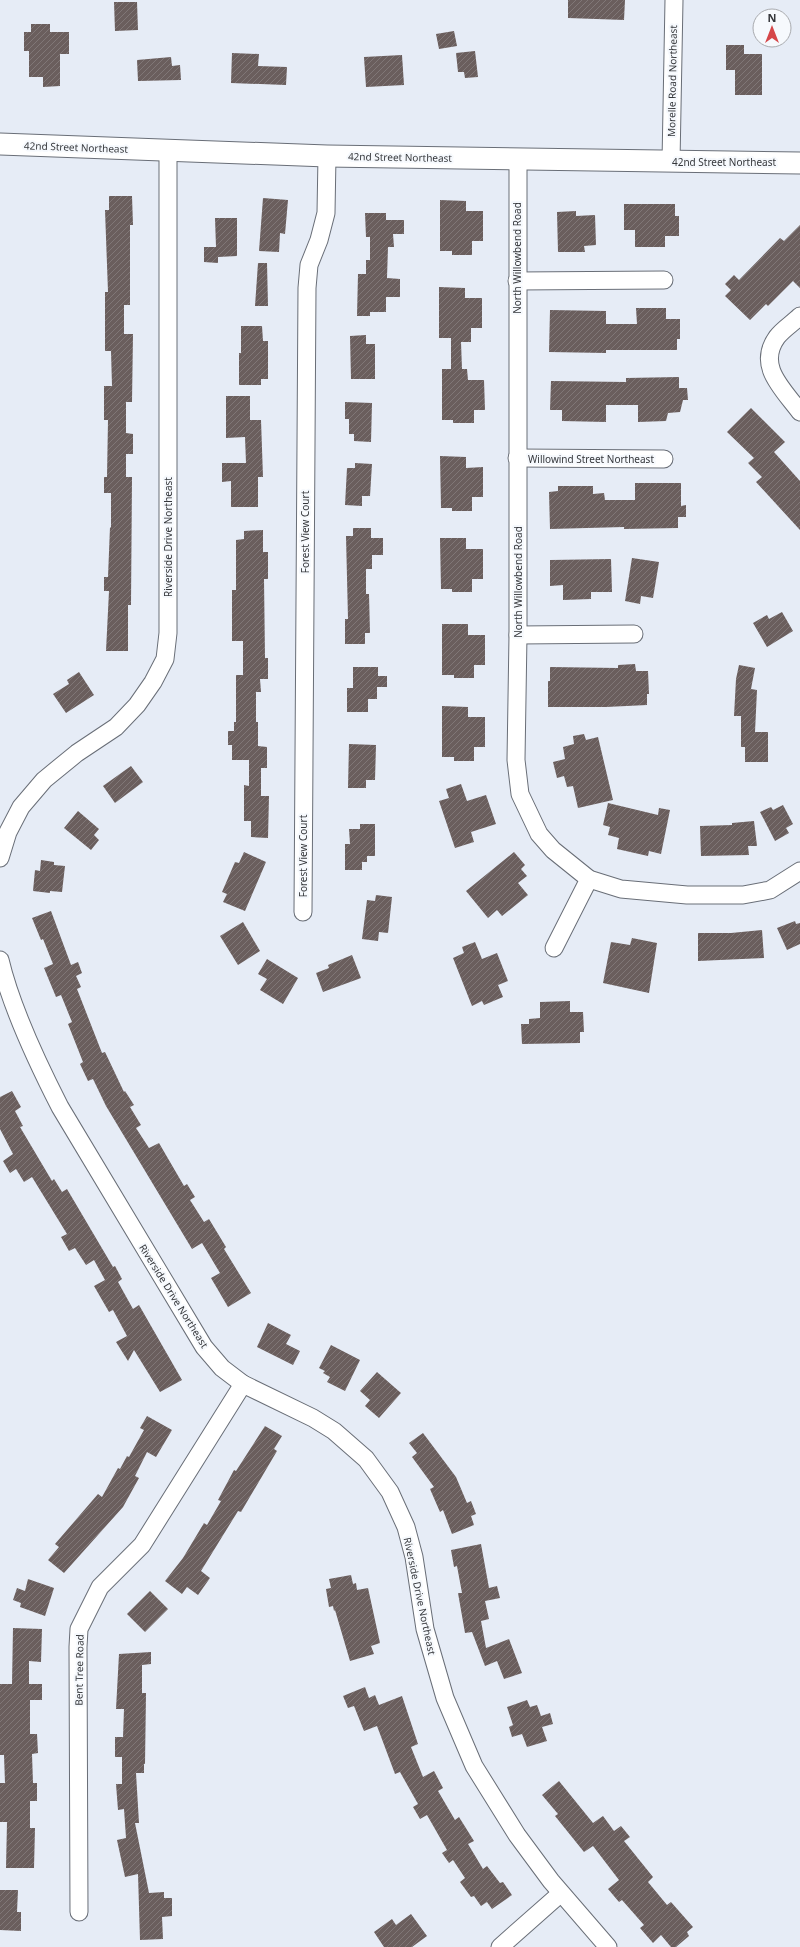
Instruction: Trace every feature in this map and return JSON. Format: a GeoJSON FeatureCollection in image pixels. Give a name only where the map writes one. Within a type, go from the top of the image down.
{"type":"FeatureCollection","features":[{"type":"Feature","properties":{"kind":"street","name":"Morelle Road Northeast"},"geometry":{"type":"LineString","coordinates":[[670,162],[674,0]]}},
{"type":"Feature","properties":{"kind":"street","name":"42nd Street Northeast"},"geometry":{"type":"LineString","coordinates":[[0,144],[327,156],[800,163]]}},
{"type":"Feature","properties":{"kind":"street","name":"Riverside Drive Northeast"},"geometry":{"type":"LineString","coordinates":[[0,858],[8,832],[21,807],[44,780],[77,753],[116,727],[137,705],[153,682],[165,659],[168,633],[168,150]]}},
{"type":"Feature","properties":{"kind":"street","name":"Forest View Court"},"geometry":{"type":"LineString","coordinates":[[303,912],[307,288],[309,265],[319,240],[326,213],[327,156]]}},
{"type":"Feature","properties":{"kind":"street","name":"North Willowbend Road"},"geometry":{"type":"LineString","coordinates":[[518,159],[518,635],[516,760],[520,794],[539,834],[553,850],[589,879],[621,889],[687,895],[743,895],[770,890],[800,871]]}},
{"type":"Feature","properties":{"kind":"street"},"geometry":{"type":"LineString","coordinates":[[517,281],[664,280]]}},
{"type":"Feature","properties":{"kind":"street"},"geometry":{"type":"LineString","coordinates":[[800,316],[778,336],[771,347],[768,363],[774,378],[800,412]]}},
{"type":"Feature","properties":{"kind":"street","name":"Willowind Street Northeast"},"geometry":{"type":"LineString","coordinates":[[517,458],[664,459]]}},
{"type":"Feature","properties":{"kind":"street"},"geometry":{"type":"LineString","coordinates":[[518,635],[634,634]]}},
{"type":"Feature","properties":{"kind":"street"},"geometry":{"type":"LineString","coordinates":[[554,948],[589,879]]}},
{"type":"Feature","properties":{"kind":"street","name":"Riverside Drive Northeast"},"geometry":{"type":"LineString","coordinates":[[0,960],[19,1015],[41,1071],[60,1107],[204,1347],[222,1368],[243,1384],[313,1418],[334,1431],[366,1459],[390,1492],[406,1527],[414,1557],[425,1629],[445,1698],[474,1766],[517,1835],[560,1894],[608,1947]]}},
{"type":"Feature","properties":{"kind":"street","name":"Bent Tree Road"},"geometry":{"type":"LineString","coordinates":[[79,1912],[79,1629],[100,1587],[142,1545],[243,1384]]}},
{"type":"Feature","properties":{"kind":"street"},"geometry":{"type":"LineString","coordinates":[[500,1947],[560,1894]]}},
{"type":"Feature","properties":{"kind":"building"},"geometry":{"type":"Polygon","coordinates":[[[568,0],[625,0],[624,20],[568,18],[568,0]]]}},
{"type":"Feature","properties":{"kind":"building"},"geometry":{"type":"Polygon","coordinates":[[[114,2],[137,2],[138,30],[115,31],[114,2]]]}},
{"type":"Feature","properties":{"kind":"building"},"geometry":{"type":"Polygon","coordinates":[[[31,24],[50,24],[50,32],[69,32],[69,54],[60,54],[60,86],[43,87],[43,77],[29,77],[29,51],[24,51],[24,32],[31,32],[31,24]]]}},
{"type":"Feature","properties":{"kind":"building"},"geometry":{"type":"Polygon","coordinates":[[[454,31],[457,46],[439,49],[436,34],[454,31]]]}},
{"type":"Feature","properties":{"kind":"building"},"geometry":{"type":"Polygon","coordinates":[[[726,45],[744,45],[744,54],[762,54],[762,95],[735,95],[735,70],[726,70],[726,45]]]}},
{"type":"Feature","properties":{"kind":"building"},"geometry":{"type":"Polygon","coordinates":[[[475,51],[478,77],[465,78],[464,72],[458,72],[456,53],[475,51]]]}},
{"type":"Feature","properties":{"kind":"building"},"geometry":{"type":"Polygon","coordinates":[[[232,53],[259,54],[258,66],[287,67],[286,85],[231,83],[232,53]]]}},
{"type":"Feature","properties":{"kind":"building"},"geometry":{"type":"Polygon","coordinates":[[[402,55],[404,85],[366,87],[364,57],[402,55]]]}},
{"type":"Feature","properties":{"kind":"building"},"geometry":{"type":"Polygon","coordinates":[[[171,57],[172,66],[180,65],[181,80],[138,81],[137,60],[171,57]]]}},
{"type":"Feature","properties":{"kind":"building"},"geometry":{"type":"Polygon","coordinates":[[[109,196],[132,196],[133,225],[130,225],[130,305],[124,305],[124,334],[133,334],[132,402],[126,402],[126,433],[133,434],[133,454],[126,454],[126,477],[132,477],[131,605],[128,605],[128,651],[106,651],[109,591],[104,591],[104,577],[108,577],[110,527],[111,528],[111,493],[104,493],[104,477],[107,477],[108,420],[104,420],[104,386],[112,386],[111,351],[105,351],[105,292],[108,292],[105,210],[109,210],[109,196]]]}},
{"type":"Feature","properties":{"kind":"building"},"geometry":{"type":"Polygon","coordinates":[[[263,198],[288,200],[285,234],[280,233],[279,252],[259,251],[263,198]]]}},
{"type":"Feature","properties":{"kind":"building"},"geometry":{"type":"Polygon","coordinates":[[[440,200],[466,201],[466,211],[483,211],[483,241],[472,241],[472,255],[452,255],[452,251],[440,251],[440,200]]]}},
{"type":"Feature","properties":{"kind":"building"},"geometry":{"type":"Polygon","coordinates":[[[624,204],[675,204],[675,216],[679,216],[679,236],[665,236],[665,247],[635,247],[635,230],[624,230],[624,204]]]}},
{"type":"Feature","properties":{"kind":"building"},"geometry":{"type":"Polygon","coordinates":[[[576,211],[576,216],[595,215],[596,245],[584,246],[585,252],[558,252],[557,212],[576,211]]]}},
{"type":"Feature","properties":{"kind":"building"},"geometry":{"type":"Polygon","coordinates":[[[365,213],[386,213],[386,220],[404,220],[404,234],[393,234],[394,247],[388,247],[387,278],[400,279],[400,297],[386,297],[386,312],[370,312],[370,316],[357,316],[358,274],[366,274],[366,260],[370,260],[370,237],[366,237],[365,213]]]}},
{"type":"Feature","properties":{"kind":"building"},"geometry":{"type":"Polygon","coordinates":[[[215,218],[237,218],[237,256],[218,257],[218,263],[204,262],[204,247],[216,247],[215,218]]]}},
{"type":"Feature","properties":{"kind":"building"},"geometry":{"type":"Polygon","coordinates":[[[800,225],[800,288],[793,281],[768,306],[766,304],[750,320],[725,296],[731,290],[725,284],[734,275],[739,280],[780,238],[784,241],[800,225]]]}},
{"type":"Feature","properties":{"kind":"building"},"geometry":{"type":"Polygon","coordinates":[[[258,263],[267,263],[268,306],[255,306],[258,263]]]}},
{"type":"Feature","properties":{"kind":"building"},"geometry":{"type":"Polygon","coordinates":[[[439,287],[465,288],[465,298],[482,298],[482,328],[471,328],[471,342],[461,342],[462,369],[467,369],[468,380],[484,380],[485,410],[474,410],[474,423],[453,423],[453,420],[442,420],[442,369],[451,369],[451,338],[439,338],[439,287]]]}},
{"type":"Feature","properties":{"kind":"building"},"geometry":{"type":"Polygon","coordinates":[[[636,308],[666,308],[666,319],[680,319],[680,339],[677,339],[677,350],[606,350],[606,353],[549,352],[550,310],[606,311],[606,324],[637,324],[636,308]]]}},
{"type":"Feature","properties":{"kind":"building"},"geometry":{"type":"Polygon","coordinates":[[[241,326],[262,326],[263,341],[268,341],[268,379],[261,379],[261,385],[239,385],[241,326]]]}},
{"type":"Feature","properties":{"kind":"building"},"geometry":{"type":"Polygon","coordinates":[[[366,335],[366,344],[375,344],[375,379],[351,379],[350,336],[366,335]]]}},
{"type":"Feature","properties":{"kind":"building"},"geometry":{"type":"Polygon","coordinates":[[[679,377],[679,388],[687,388],[688,400],[683,400],[680,412],[668,413],[666,421],[638,422],[638,405],[606,405],[606,422],[562,421],[562,410],[550,410],[551,381],[626,382],[626,378],[679,377]]]}},
{"type":"Feature","properties":{"kind":"building"},"geometry":{"type":"Polygon","coordinates":[[[226,396],[250,396],[250,420],[261,420],[263,477],[258,477],[258,507],[231,507],[231,481],[222,482],[222,463],[246,463],[245,437],[226,438],[226,396]]]}},
{"type":"Feature","properties":{"kind":"building"},"geometry":{"type":"Polygon","coordinates":[[[345,402],[372,403],[371,442],[354,441],[354,434],[349,434],[349,419],[345,419],[345,402]]]}},
{"type":"Feature","properties":{"kind":"building"},"geometry":{"type":"Polygon","coordinates":[[[751,408],[785,442],[774,452],[800,481],[800,530],[756,482],[762,477],[748,463],[754,458],[727,432],[751,408]]]}},
{"type":"Feature","properties":{"kind":"building"},"geometry":{"type":"Polygon","coordinates":[[[440,456],[466,457],[466,468],[483,467],[483,497],[472,497],[472,511],[452,511],[452,508],[441,508],[440,456]]]}},
{"type":"Feature","properties":{"kind":"building"},"geometry":{"type":"Polygon","coordinates":[[[355,463],[372,464],[370,496],[362,496],[362,506],[345,505],[347,468],[355,468],[355,463]]]}},
{"type":"Feature","properties":{"kind":"building"},"geometry":{"type":"Polygon","coordinates":[[[635,483],[681,483],[681,506],[686,505],[686,517],[678,517],[678,528],[624,529],[624,527],[550,529],[549,492],[558,491],[558,486],[593,486],[593,494],[604,493],[605,500],[635,500],[635,483]]]}},
{"type":"Feature","properties":{"kind":"building"},"geometry":{"type":"Polygon","coordinates":[[[353,528],[371,528],[371,538],[383,538],[383,555],[372,555],[372,569],[366,569],[366,594],[369,594],[370,633],[365,633],[365,644],[345,644],[345,619],[348,619],[346,536],[353,536],[353,528]]]}},
{"type":"Feature","properties":{"kind":"building"},"geometry":{"type":"Polygon","coordinates":[[[263,530],[263,552],[268,552],[268,579],[264,579],[265,658],[268,658],[268,679],[260,679],[261,692],[256,692],[256,722],[258,722],[258,746],[267,747],[267,768],[261,768],[261,796],[269,796],[268,838],[251,837],[251,821],[244,821],[244,785],[249,786],[249,760],[232,760],[232,745],[228,745],[228,731],[234,731],[234,722],[236,722],[236,675],[243,675],[243,641],[232,641],[232,590],[236,590],[236,540],[244,539],[244,531],[263,530]]]}},
{"type":"Feature","properties":{"kind":"building"},"geometry":{"type":"Polygon","coordinates":[[[440,538],[466,538],[466,549],[483,549],[483,579],[472,579],[472,592],[452,592],[452,589],[441,589],[440,538]]]}},
{"type":"Feature","properties":{"kind":"building"},"geometry":{"type":"Polygon","coordinates":[[[632,558],[659,562],[653,598],[641,596],[640,604],[625,601],[632,558]]]}},
{"type":"Feature","properties":{"kind":"building"},"geometry":{"type":"Polygon","coordinates":[[[611,559],[612,592],[591,592],[591,599],[563,600],[563,585],[550,586],[550,560],[611,559]]]}},
{"type":"Feature","properties":{"kind":"building"},"geometry":{"type":"Polygon","coordinates":[[[782,612],[793,631],[767,647],[753,623],[767,615],[769,619],[782,612]]]}},
{"type":"Feature","properties":{"kind":"building"},"geometry":{"type":"Polygon","coordinates":[[[442,624],[468,624],[468,635],[485,635],[485,665],[474,665],[474,678],[454,678],[454,675],[442,675],[442,624]]]}},
{"type":"Feature","properties":{"kind":"building"},"geometry":{"type":"Polygon","coordinates":[[[635,664],[636,671],[648,671],[649,694],[647,694],[647,705],[548,707],[548,681],[550,681],[550,667],[618,668],[618,665],[635,664]]]}},
{"type":"Feature","properties":{"kind":"building"},"geometry":{"type":"Polygon","coordinates":[[[739,665],[755,668],[751,689],[757,690],[755,732],[768,732],[768,762],[745,762],[745,747],[741,747],[741,716],[734,716],[736,679],[739,665]]]}},
{"type":"Feature","properties":{"kind":"building"},"geometry":{"type":"Polygon","coordinates":[[[353,667],[378,667],[378,676],[387,676],[387,687],[377,687],[377,699],[368,699],[368,712],[347,712],[347,688],[353,688],[353,667]]]}},
{"type":"Feature","properties":{"kind":"building"},"geometry":{"type":"Polygon","coordinates":[[[79,672],[94,695],[66,713],[53,694],[69,684],[67,680],[79,672]]]}},
{"type":"Feature","properties":{"kind":"building"},"geometry":{"type":"Polygon","coordinates":[[[442,706],[468,707],[468,717],[485,717],[485,747],[474,747],[474,761],[454,761],[454,757],[442,757],[442,706]]]}},
{"type":"Feature","properties":{"kind":"building"},"geometry":{"type":"Polygon","coordinates":[[[584,734],[586,740],[598,737],[613,800],[578,808],[573,786],[567,787],[564,776],[557,778],[553,762],[565,759],[563,747],[574,744],[573,736],[584,734]]]}},
{"type":"Feature","properties":{"kind":"building"},"geometry":{"type":"Polygon","coordinates":[[[349,744],[376,745],[375,780],[366,780],[366,788],[348,788],[349,744]]]}},
{"type":"Feature","properties":{"kind":"building"},"geometry":{"type":"Polygon","coordinates":[[[131,766],[143,782],[115,803],[103,786],[131,766]]]}},
{"type":"Feature","properties":{"kind":"building"},"geometry":{"type":"Polygon","coordinates":[[[461,784],[467,801],[486,795],[496,824],[471,832],[474,842],[455,848],[439,801],[449,798],[446,789],[461,784]]]}},
{"type":"Feature","properties":{"kind":"building"},"geometry":{"type":"Polygon","coordinates":[[[608,803],[658,815],[659,808],[670,810],[661,854],[649,851],[648,856],[617,849],[619,838],[608,835],[610,827],[603,825],[608,803]]]}},
{"type":"Feature","properties":{"kind":"building"},"geometry":{"type":"Polygon","coordinates":[[[783,805],[793,824],[786,828],[789,833],[775,841],[760,812],[771,807],[773,810],[783,805]]]}},
{"type":"Feature","properties":{"kind":"building"},"geometry":{"type":"Polygon","coordinates":[[[78,811],[99,829],[94,835],[99,840],[91,850],[64,828],[78,811]]]}},
{"type":"Feature","properties":{"kind":"building"},"geometry":{"type":"Polygon","coordinates":[[[754,821],[757,846],[748,846],[749,855],[701,856],[700,826],[732,825],[732,823],[754,821]]]}},
{"type":"Feature","properties":{"kind":"building"},"geometry":{"type":"Polygon","coordinates":[[[360,824],[375,824],[375,856],[367,856],[367,862],[362,862],[362,870],[345,870],[345,844],[350,844],[349,829],[360,829],[360,824]]]}},
{"type":"Feature","properties":{"kind":"building"},"geometry":{"type":"Polygon","coordinates":[[[244,852],[266,862],[245,911],[223,902],[227,894],[222,892],[235,862],[239,863],[244,852]]]}},
{"type":"Feature","properties":{"kind":"building"},"geometry":{"type":"Polygon","coordinates":[[[514,852],[525,865],[521,869],[527,876],[518,883],[528,895],[502,916],[497,910],[488,918],[466,891],[514,852]]]}},
{"type":"Feature","properties":{"kind":"building"},"geometry":{"type":"Polygon","coordinates":[[[41,860],[54,862],[54,865],[65,866],[62,892],[50,891],[50,893],[33,891],[35,870],[40,871],[41,860]]]}},
{"type":"Feature","properties":{"kind":"building"},"geometry":{"type":"Polygon","coordinates":[[[376,895],[392,897],[388,933],[379,932],[378,941],[362,939],[367,900],[375,901],[376,895]]]}},
{"type":"Feature","properties":{"kind":"building"},"geometry":{"type":"Polygon","coordinates":[[[51,911],[71,965],[78,962],[82,973],[76,976],[81,987],[77,989],[102,1053],[105,1052],[124,1092],[125,1091],[134,1105],[130,1107],[141,1125],[136,1128],[149,1148],[159,1143],[184,1186],[187,1184],[195,1197],[190,1200],[204,1222],[209,1219],[226,1247],[224,1249],[251,1293],[228,1307],[211,1278],[220,1273],[202,1243],[192,1249],[106,1106],[93,1079],[88,1081],[80,1064],[83,1062],[68,1024],[72,1022],[61,995],[56,997],[44,968],[53,964],[43,939],[41,940],[32,918],[51,911]]]}},
{"type":"Feature","properties":{"kind":"building"},"geometry":{"type":"Polygon","coordinates":[[[795,921],[796,924],[800,923],[800,944],[787,950],[777,928],[795,921]]]}},
{"type":"Feature","properties":{"kind":"building"},"geometry":{"type":"Polygon","coordinates":[[[243,922],[260,951],[238,965],[220,936],[243,922]]]}},
{"type":"Feature","properties":{"kind":"building"},"geometry":{"type":"Polygon","coordinates":[[[762,930],[764,958],[698,961],[698,933],[731,933],[762,930]]]}},
{"type":"Feature","properties":{"kind":"building"},"geometry":{"type":"Polygon","coordinates":[[[632,938],[657,943],[649,993],[603,983],[611,942],[630,945],[632,938]]]}},
{"type":"Feature","properties":{"kind":"building"},"geometry":{"type":"Polygon","coordinates":[[[475,942],[482,959],[497,953],[508,981],[498,985],[503,997],[484,1005],[482,1001],[472,1006],[453,958],[464,953],[462,947],[475,942]]]}},
{"type":"Feature","properties":{"kind":"building"},"geometry":{"type":"Polygon","coordinates":[[[352,955],[361,978],[323,992],[316,973],[329,968],[328,965],[352,955]]]}},
{"type":"Feature","properties":{"kind":"building"},"geometry":{"type":"Polygon","coordinates":[[[267,959],[298,978],[283,1004],[260,990],[267,979],[258,974],[267,959]]]}},
{"type":"Feature","properties":{"kind":"building"},"geometry":{"type":"Polygon","coordinates":[[[570,1001],[570,1012],[583,1012],[584,1032],[580,1032],[580,1043],[522,1044],[521,1024],[529,1024],[529,1019],[540,1018],[540,1002],[570,1001]]]}},
{"type":"Feature","properties":{"kind":"building"},"geometry":{"type":"Polygon","coordinates":[[[12,1091],[21,1107],[15,1111],[23,1126],[20,1127],[52,1181],[54,1179],[62,1192],[67,1189],[113,1267],[115,1266],[122,1279],[118,1282],[133,1309],[139,1305],[182,1380],[160,1392],[134,1350],[128,1361],[116,1342],[127,1336],[113,1310],[109,1312],[94,1286],[105,1280],[94,1260],[86,1265],[75,1248],[69,1251],[61,1237],[67,1234],[32,1177],[24,1182],[16,1169],[10,1173],[3,1161],[13,1154],[0,1129],[0,1097],[12,1091]]]}},
{"type":"Feature","properties":{"kind":"building"},"geometry":{"type":"Polygon","coordinates":[[[268,1323],[291,1335],[286,1344],[300,1351],[293,1365],[257,1347],[268,1323]]]}},
{"type":"Feature","properties":{"kind":"building"},"geometry":{"type":"Polygon","coordinates":[[[331,1345],[360,1360],[345,1391],[327,1382],[330,1377],[323,1373],[325,1371],[319,1368],[331,1345]]]}},
{"type":"Feature","properties":{"kind":"building"},"geometry":{"type":"Polygon","coordinates":[[[377,1372],[401,1393],[379,1418],[365,1406],[370,1400],[360,1391],[377,1372]]]}},
{"type":"Feature","properties":{"kind":"building"},"geometry":{"type":"Polygon","coordinates":[[[147,1416],[172,1430],[156,1457],[147,1452],[135,1476],[139,1478],[123,1507],[64,1573],[48,1560],[59,1547],[55,1544],[98,1494],[102,1497],[118,1468],[120,1469],[127,1456],[129,1457],[144,1430],[140,1428],[147,1416]]]}},
{"type":"Feature","properties":{"kind":"building"},"geometry":{"type":"Polygon","coordinates":[[[265,1426],[282,1436],[274,1449],[277,1451],[241,1512],[238,1511],[201,1571],[210,1578],[198,1595],[187,1587],[182,1594],[165,1581],[183,1558],[204,1523],[207,1525],[221,1501],[218,1500],[234,1470],[236,1471],[265,1426]]]}},
{"type":"Feature","properties":{"kind":"building"},"geometry":{"type":"Polygon","coordinates":[[[423,1433],[456,1477],[467,1503],[471,1501],[476,1514],[471,1516],[474,1525],[452,1534],[443,1510],[440,1512],[430,1489],[434,1487],[412,1457],[417,1453],[409,1443],[423,1433]]]}},
{"type":"Feature","properties":{"kind":"building"},"geometry":{"type":"Polygon","coordinates":[[[481,1544],[489,1588],[497,1586],[500,1598],[485,1601],[489,1619],[481,1621],[486,1648],[509,1639],[522,1673],[504,1679],[497,1661],[485,1666],[472,1632],[465,1633],[458,1593],[462,1593],[457,1566],[454,1567],[451,1550],[481,1544]]]}},
{"type":"Feature","properties":{"kind":"building"},"geometry":{"type":"Polygon","coordinates":[[[351,1575],[353,1584],[356,1583],[357,1590],[368,1588],[380,1643],[371,1646],[374,1654],[350,1661],[335,1610],[334,1611],[333,1606],[329,1607],[326,1589],[331,1588],[329,1579],[351,1575]]]}},
{"type":"Feature","properties":{"kind":"building"},"geometry":{"type":"Polygon","coordinates":[[[28,1579],[54,1588],[45,1616],[20,1607],[21,1603],[13,1600],[17,1588],[25,1591],[28,1579]]]}},
{"type":"Feature","properties":{"kind":"building"},"geometry":{"type":"Polygon","coordinates":[[[150,1591],[168,1609],[145,1632],[127,1614],[150,1591]]]}},
{"type":"Feature","properties":{"kind":"building"},"geometry":{"type":"Polygon","coordinates":[[[13,1628],[42,1629],[41,1662],[29,1661],[29,1684],[42,1684],[42,1700],[30,1700],[30,1734],[37,1734],[38,1753],[32,1754],[33,1783],[37,1783],[37,1801],[30,1801],[30,1828],[35,1828],[34,1868],[6,1868],[7,1822],[0,1822],[0,1783],[5,1783],[4,1755],[0,1755],[0,1684],[12,1684],[13,1628]]]}},
{"type":"Feature","properties":{"kind":"building"},"geometry":{"type":"Polygon","coordinates":[[[151,1652],[151,1664],[142,1665],[142,1693],[146,1693],[145,1764],[144,1773],[136,1773],[139,1823],[135,1823],[149,1893],[164,1892],[164,1898],[172,1898],[172,1916],[162,1917],[163,1939],[140,1940],[138,1874],[125,1877],[117,1840],[126,1838],[124,1809],[118,1810],[116,1784],[122,1784],[122,1757],[115,1757],[115,1737],[123,1737],[124,1709],[116,1709],[119,1654],[151,1652]]]}},
{"type":"Feature","properties":{"kind":"building"},"geometry":{"type":"Polygon","coordinates":[[[365,1687],[369,1698],[375,1695],[379,1705],[402,1696],[418,1744],[411,1747],[423,1777],[434,1771],[443,1788],[438,1791],[455,1820],[459,1817],[474,1841],[468,1844],[483,1869],[487,1866],[500,1883],[503,1882],[512,1895],[492,1909],[487,1902],[481,1906],[474,1896],[471,1897],[460,1882],[465,1878],[453,1860],[449,1863],[442,1853],[447,1850],[427,1815],[420,1819],[413,1807],[418,1804],[400,1772],[395,1774],[377,1726],[364,1731],[354,1706],[348,1708],[343,1696],[365,1687]]]}},
{"type":"Feature","properties":{"kind":"building"},"geometry":{"type":"Polygon","coordinates":[[[527,1700],[530,1707],[537,1705],[541,1716],[550,1713],[553,1724],[542,1727],[547,1741],[527,1747],[522,1734],[512,1737],[509,1727],[513,1725],[507,1707],[527,1700]]]}},
{"type":"Feature","properties":{"kind":"building"},"geometry":{"type":"Polygon","coordinates":[[[559,1781],[593,1823],[603,1816],[614,1831],[621,1826],[630,1837],[624,1841],[653,1877],[648,1882],[667,1905],[671,1902],[693,1927],[687,1932],[689,1936],[676,1947],[671,1947],[661,1935],[653,1943],[640,1928],[644,1925],[622,1900],[619,1902],[608,1889],[619,1880],[593,1846],[584,1852],[555,1816],[558,1814],[542,1795],[559,1781]]]}},
{"type":"Feature","properties":{"kind":"building"},"geometry":{"type":"Polygon","coordinates":[[[0,1890],[18,1890],[17,1912],[21,1912],[21,1931],[0,1930],[0,1890]]]}},
{"type":"Feature","properties":{"kind":"building"},"geometry":{"type":"Polygon","coordinates":[[[411,1914],[427,1936],[412,1947],[384,1947],[374,1932],[392,1919],[396,1925],[411,1914]]]}}]}
